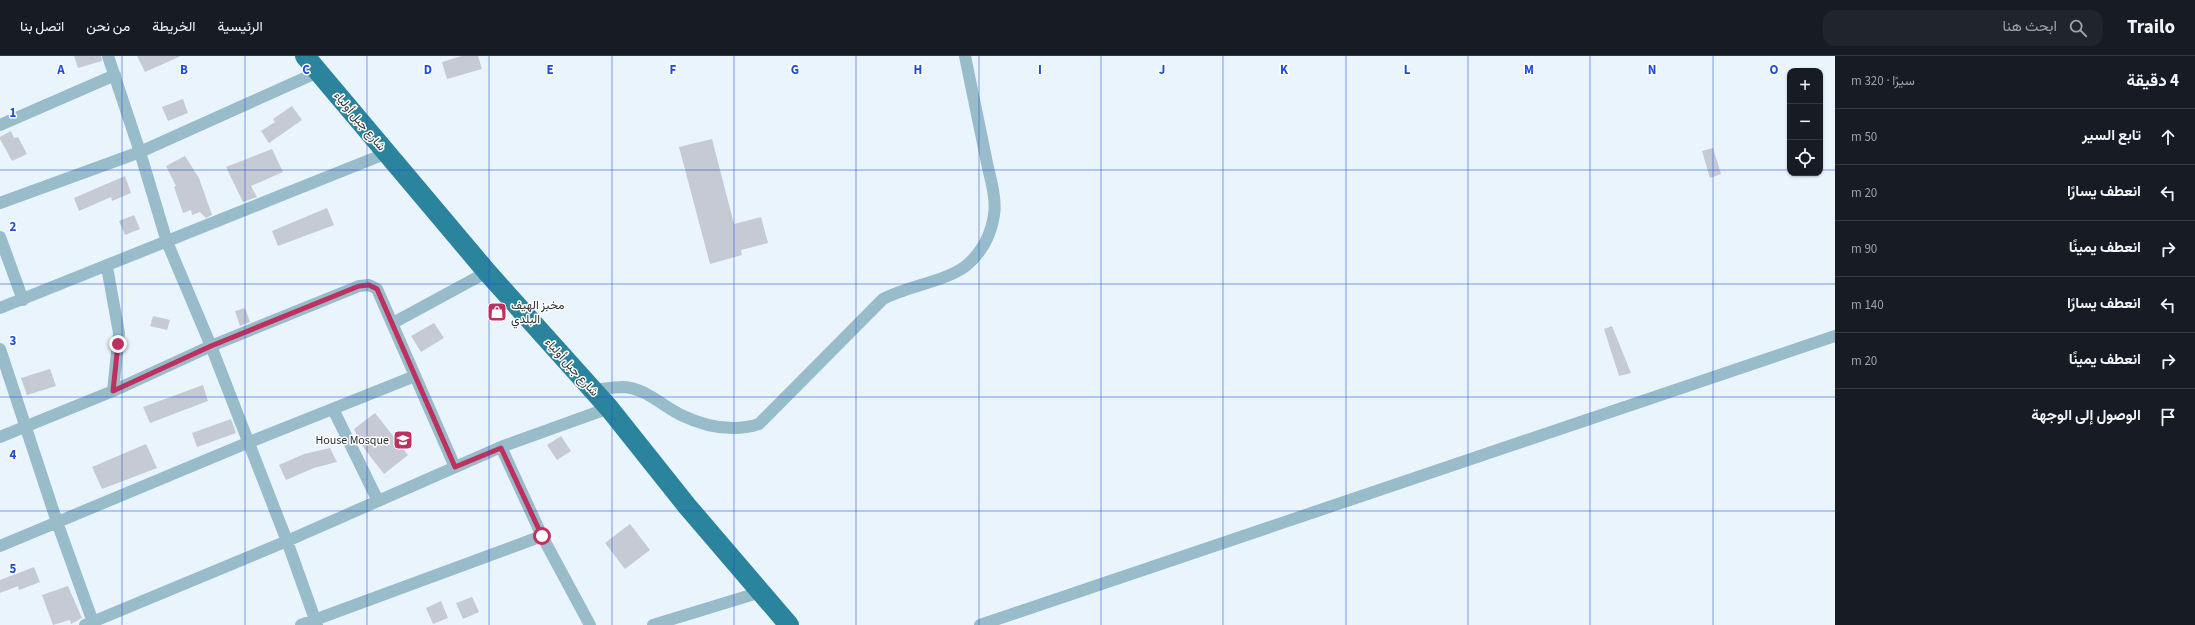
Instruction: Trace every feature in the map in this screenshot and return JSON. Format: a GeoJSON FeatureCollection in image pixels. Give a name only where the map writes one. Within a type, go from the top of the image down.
{"type":"FeatureCollection","features":[{"type":"Feature","properties":{"kind":"highway","name":"شارع جبل أولياء"},"geometry":{"type":"LineString","coordinates":[[305,56],[488,272],[609,408],[687,506],[789,625]]}},
{"type":"Feature","properties":{"kind":"street"},"geometry":{"type":"LineString","coordinates":[[108,56],[168,242],[211,346],[287,541],[316,623]]}},
{"type":"Feature","properties":{"kind":"street"},"geometry":{"type":"LineString","coordinates":[[593,390],[624,387],[649,395],[682,415],[726,428],[744,429],[759,424],[883,299],[898,291],[948,276],[966,266],[983,248],[992,227],[994,213],[988,170],[965,56]]}},
{"type":"Feature","properties":{"kind":"street"},"geometry":{"type":"LineString","coordinates":[[0,203],[140,152],[318,72]]}},
{"type":"Feature","properties":{"kind":"street"},"geometry":{"type":"LineString","coordinates":[[0,125],[115,75]]}},
{"type":"Feature","properties":{"kind":"street"},"geometry":{"type":"LineString","coordinates":[[0,308],[106,267],[387,153]]}},
{"type":"Feature","properties":{"kind":"street"},"geometry":{"type":"LineString","coordinates":[[0,237],[23,300]]}},
{"type":"Feature","properties":{"kind":"street"},"geometry":{"type":"LineString","coordinates":[[106,267],[119,333],[113,391]]}},
{"type":"Feature","properties":{"kind":"street"},"geometry":{"type":"LineString","coordinates":[[393,323],[488,272]]}},
{"type":"Feature","properties":{"kind":"street"},"geometry":{"type":"LineString","coordinates":[[0,437],[113,391],[211,346],[359,286],[369,285],[377,289],[455,467]]}},
{"type":"Feature","properties":{"kind":"street"},"geometry":{"type":"LineString","coordinates":[[980,625],[1835,336]]}},
{"type":"Feature","properties":{"kind":"street"},"geometry":{"type":"LineString","coordinates":[[0,349],[90,624],[287,541],[455,467],[501,448],[609,408]]}},
{"type":"Feature","properties":{"kind":"street"},"geometry":{"type":"LineString","coordinates":[[0,546],[248,443],[415,376]]}},
{"type":"Feature","properties":{"kind":"street"},"geometry":{"type":"LineString","coordinates":[[333,409],[378,501]]}},
{"type":"Feature","properties":{"kind":"street"},"geometry":{"type":"LineString","coordinates":[[501,448],[542,536],[590,625]]}},
{"type":"Feature","properties":{"kind":"street"},"geometry":{"type":"LineString","coordinates":[[301,625],[316,623],[542,536]]}},
{"type":"Feature","properties":{"kind":"street"},"geometry":{"type":"LineString","coordinates":[[654,625],[761,592]]}},
{"type":"Feature","properties":{"kind":"building"},"geometry":{"type":"Polygon","coordinates":[[[74,56],[101,56],[102,61],[78,68],[74,56]]]}},
{"type":"Feature","properties":{"kind":"building"},"geometry":{"type":"Polygon","coordinates":[[[137,56],[181,56],[145,72],[137,56]]]}},
{"type":"Feature","properties":{"kind":"building"},"geometry":{"type":"Polygon","coordinates":[[[462,56],[478,56],[482,69],[447,79],[442,62],[462,56]]]}},
{"type":"Feature","properties":{"kind":"building"},"geometry":{"type":"Polygon","coordinates":[[[183,99],[188,113],[168,121],[162,107],[183,99]]]}},
{"type":"Feature","properties":{"kind":"building"},"geometry":{"type":"Polygon","coordinates":[[[292,106],[302,120],[269,143],[261,131],[275,122],[273,119],[292,106]]]}},
{"type":"Feature","properties":{"kind":"building"},"geometry":{"type":"Polygon","coordinates":[[[11,131],[14,138],[18,137],[27,154],[12,161],[0,139],[0,137],[11,131]]]}},
{"type":"Feature","properties":{"kind":"building"},"geometry":{"type":"Polygon","coordinates":[[[712,139],[734,224],[761,217],[768,243],[741,250],[742,255],[710,264],[679,147],[712,139]]]}},
{"type":"Feature","properties":{"kind":"building"},"geometry":{"type":"Polygon","coordinates":[[[1713,148],[1721,174],[1710,178],[1702,151],[1713,148]]]}},
{"type":"Feature","properties":{"kind":"building"},"geometry":{"type":"Polygon","coordinates":[[[272,149],[283,172],[251,186],[257,197],[243,202],[226,167],[272,149]]]}},
{"type":"Feature","properties":{"kind":"building"},"geometry":{"type":"Polygon","coordinates":[[[185,156],[199,178],[212,215],[206,218],[200,212],[192,215],[191,210],[183,213],[174,187],[176,186],[166,166],[185,156]]]}},
{"type":"Feature","properties":{"kind":"building"},"geometry":{"type":"Polygon","coordinates":[[[125,176],[131,193],[112,201],[111,197],[79,211],[74,198],[125,176]]]}},
{"type":"Feature","properties":{"kind":"building"},"geometry":{"type":"Polygon","coordinates":[[[327,208],[334,225],[278,246],[272,231],[327,208]]]}},
{"type":"Feature","properties":{"kind":"building"},"geometry":{"type":"Polygon","coordinates":[[[134,215],[140,229],[125,235],[119,221],[134,215]]]}},
{"type":"Feature","properties":{"kind":"building"},"geometry":{"type":"Polygon","coordinates":[[[245,308],[250,322],[240,326],[235,311],[245,308]]]}},
{"type":"Feature","properties":{"kind":"building"},"geometry":{"type":"Polygon","coordinates":[[[153,316],[170,320],[167,330],[150,326],[153,316]]]}},
{"type":"Feature","properties":{"kind":"building"},"geometry":{"type":"Polygon","coordinates":[[[434,323],[444,338],[421,352],[411,336],[434,323]]]}},
{"type":"Feature","properties":{"kind":"building"},"geometry":{"type":"Polygon","coordinates":[[[1612,326],[1631,373],[1619,376],[1604,329],[1612,326]]]}},
{"type":"Feature","properties":{"kind":"building"},"geometry":{"type":"Polygon","coordinates":[[[50,369],[56,386],[27,395],[21,378],[50,369]]]}},
{"type":"Feature","properties":{"kind":"building"},"geometry":{"type":"Polygon","coordinates":[[[203,385],[208,401],[150,423],[143,407],[203,385]]]}},
{"type":"Feature","properties":{"kind":"building"},"geometry":{"type":"Polygon","coordinates":[[[375,413],[408,455],[384,474],[360,443],[354,429],[375,413]]]}},
{"type":"Feature","properties":{"kind":"building"},"geometry":{"type":"Polygon","coordinates":[[[231,419],[236,433],[197,447],[192,433],[231,419]]]}},
{"type":"Feature","properties":{"kind":"building"},"geometry":{"type":"Polygon","coordinates":[[[561,436],[571,451],[557,460],[547,445],[561,436]]]}},
{"type":"Feature","properties":{"kind":"building"},"geometry":{"type":"Polygon","coordinates":[[[146,444],[157,468],[102,489],[92,467],[146,444]]]}},
{"type":"Feature","properties":{"kind":"building"},"geometry":{"type":"Polygon","coordinates":[[[330,448],[337,462],[314,468],[286,480],[279,465],[304,454],[330,448]]]}},
{"type":"Feature","properties":{"kind":"building"},"geometry":{"type":"Polygon","coordinates":[[[630,524],[650,550],[625,569],[605,543],[630,524]]]}},
{"type":"Feature","properties":{"kind":"building"},"geometry":{"type":"Polygon","coordinates":[[[34,567],[40,582],[19,590],[18,586],[0,593],[0,580],[34,567]]]}},
{"type":"Feature","properties":{"kind":"building"},"geometry":{"type":"Polygon","coordinates":[[[68,586],[82,618],[71,624],[70,620],[53,625],[42,595],[68,586]]]}},
{"type":"Feature","properties":{"kind":"building"},"geometry":{"type":"Polygon","coordinates":[[[472,597],[479,612],[463,619],[456,603],[472,597]]]}},
{"type":"Feature","properties":{"kind":"building"},"geometry":{"type":"Polygon","coordinates":[[[441,601],[448,618],[433,624],[426,608],[441,601]]]}},
{"type":"Feature","properties":{"kind":"place","name":"مخبز الهيف البلدي"},"geometry":{"type":"Point","coordinates":[497,312]}},
{"type":"Feature","properties":{"kind":"place","name":"House Mosque"},"geometry":{"type":"Point","coordinates":[403,440]}},
{"type":"Feature","properties":{"kind":"route"},"geometry":{"type":"LineString","coordinates":[[118,344],[113,391],[211,346],[359,286],[369,285],[377,289],[455,467],[501,448],[542,536]]}}]}
